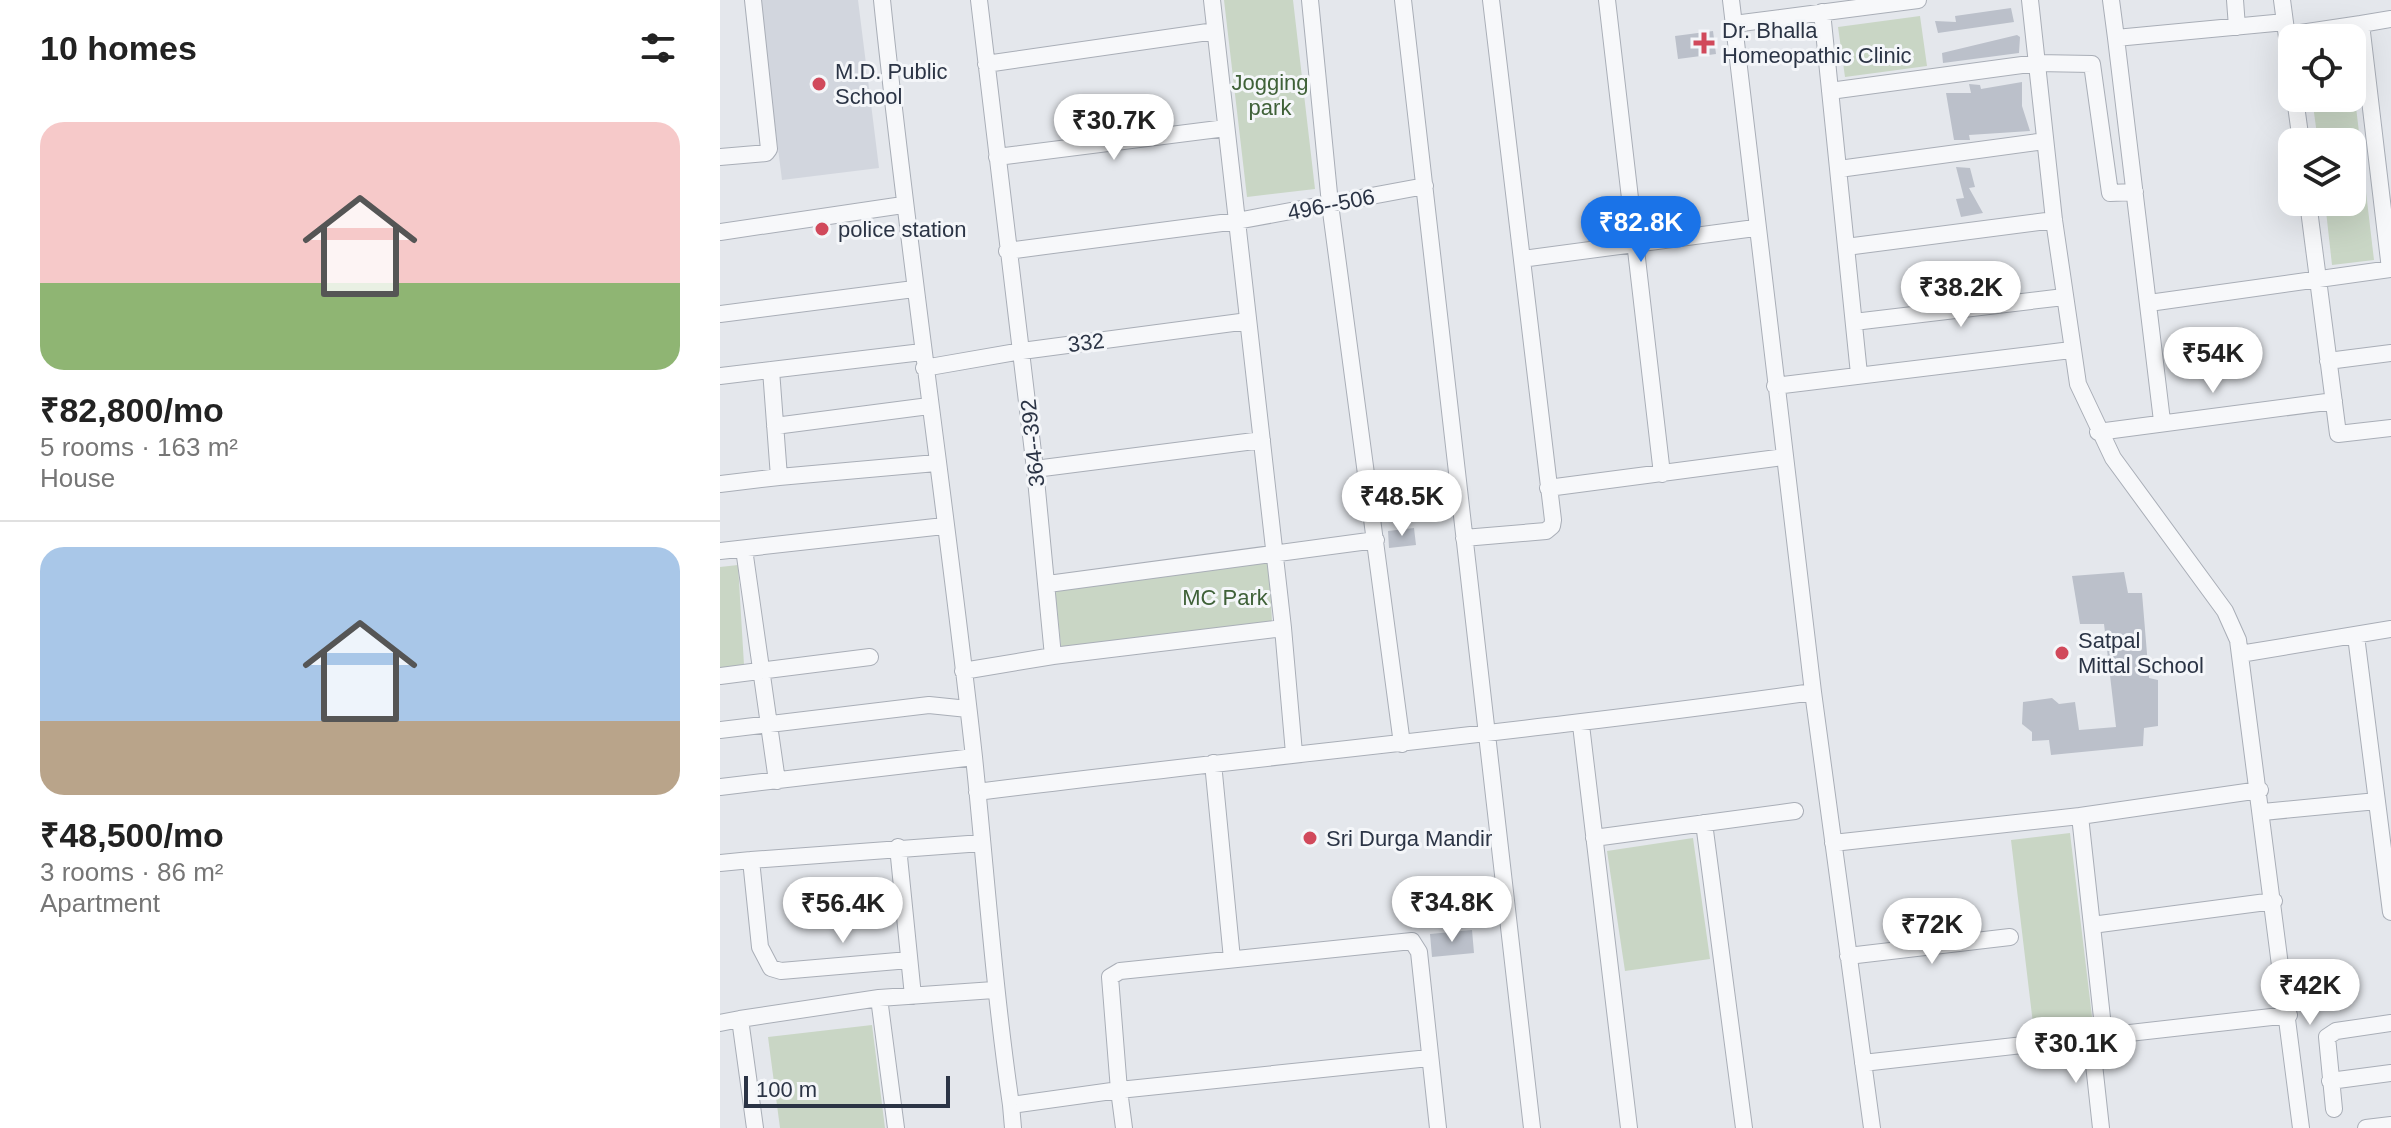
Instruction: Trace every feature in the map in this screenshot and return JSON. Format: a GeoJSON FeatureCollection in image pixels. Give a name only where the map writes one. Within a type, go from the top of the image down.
{"type":"FeatureCollection","features":[{"type":"Feature","properties":{"kind":"street"},"geometry":{"type":"LineString","coordinates":[[720,157],[766,153],[769,149],[753,0]]}},
{"type":"Feature","properties":{"kind":"street"},"geometry":{"type":"LineString","coordinates":[[882,0],[903,205],[974,757],[994,990],[1013,1128]]}},
{"type":"Feature","properties":{"kind":"street","name":"364--392"},"geometry":{"type":"LineString","coordinates":[[979,0],[1007,251],[1022,351],[1053,656]]}},
{"type":"Feature","properties":{"kind":"street"},"geometry":{"type":"LineString","coordinates":[[1212,0],[1283,628],[1294,753]]}},
{"type":"Feature","properties":{"kind":"street"},"geometry":{"type":"LineString","coordinates":[[1310,0],[1330,204],[1402,744]]}},
{"type":"Feature","properties":{"kind":"street"},"geometry":{"type":"LineString","coordinates":[[1403,0],[1484,735],[1532,1128]]}},
{"type":"Feature","properties":{"kind":"street"},"geometry":{"type":"LineString","coordinates":[[1464,538],[1546,531],[1553,520],[1491,0]]}},
{"type":"Feature","properties":{"kind":"street"},"geometry":{"type":"LineString","coordinates":[[1607,0],[1662,474]]}},
{"type":"Feature","properties":{"kind":"street"},"geometry":{"type":"LineString","coordinates":[[1731,0],[1755,228],[1872,1128]]}},
{"type":"Feature","properties":{"kind":"street"},"geometry":{"type":"LineString","coordinates":[[1734,24],[1918,0]]}},
{"type":"Feature","properties":{"kind":"street"},"geometry":{"type":"LineString","coordinates":[[2030,0],[2054,220],[2078,384],[2098,432],[2225,611],[2240,654],[2263,812],[2301,1128]]}},
{"type":"Feature","properties":{"kind":"street"},"geometry":{"type":"LineString","coordinates":[[2111,0],[2162,421]]}},
{"type":"Feature","properties":{"kind":"street"},"geometry":{"type":"LineString","coordinates":[[2235,0],[2237,27]]}},
{"type":"Feature","properties":{"kind":"street"},"geometry":{"type":"LineString","coordinates":[[2282,0],[2285,24]]}},
{"type":"Feature","properties":{"kind":"street"},"geometry":{"type":"LineString","coordinates":[[1822,12],[1859,374]]}},
{"type":"Feature","properties":{"kind":"street"},"geometry":{"type":"LineString","coordinates":[[2361,24],[2391,19]]}},
{"type":"Feature","properties":{"kind":"street"},"geometry":{"type":"LineString","coordinates":[[2116,38],[2237,27],[2278,29]]}},
{"type":"Feature","properties":{"kind":"street"},"geometry":{"type":"LineString","coordinates":[[986,64],[1215,31]]}},
{"type":"Feature","properties":{"kind":"street"},"geometry":{"type":"LineString","coordinates":[[1830,91],[2037,63],[2092,64],[2110,193],[2135,192]]}},
{"type":"Feature","properties":{"kind":"street"},"geometry":{"type":"LineString","coordinates":[[2149,303],[2390,269],[2366,66]]}},
{"type":"Feature","properties":{"kind":"street"},"geometry":{"type":"LineString","coordinates":[[997,157],[1226,128]]}},
{"type":"Feature","properties":{"kind":"street"},"geometry":{"type":"LineString","coordinates":[[1839,169],[2045,141]]}},
{"type":"Feature","properties":{"kind":"street","name":"496--506"},"geometry":{"type":"LineString","coordinates":[[1007,251],[1237,221],[1425,186]]}},
{"type":"Feature","properties":{"kind":"street"},"geometry":{"type":"LineString","coordinates":[[720,232],[903,205]]}},
{"type":"Feature","properties":{"kind":"street"},"geometry":{"type":"LineString","coordinates":[[2310,216],[2338,434],[2391,428]]}},
{"type":"Feature","properties":{"kind":"street"},"geometry":{"type":"LineString","coordinates":[[1846,247],[2054,220]]}},
{"type":"Feature","properties":{"kind":"street"},"geometry":{"type":"LineString","coordinates":[[1522,259],[1755,228]]}},
{"type":"Feature","properties":{"kind":"street"},"geometry":{"type":"LineString","coordinates":[[720,314],[914,289]]}},
{"type":"Feature","properties":{"kind":"street"},"geometry":{"type":"LineString","coordinates":[[1854,322],[2064,297]]}},
{"type":"Feature","properties":{"kind":"street","name":"332"},"geometry":{"type":"LineString","coordinates":[[720,376],[1022,351],[1248,321]]}},
{"type":"Feature","properties":{"kind":"street"},"geometry":{"type":"LineString","coordinates":[[1775,386],[2071,350]]}},
{"type":"Feature","properties":{"kind":"street"},"geometry":{"type":"LineString","coordinates":[[2328,361],[2391,353]]}},
{"type":"Feature","properties":{"kind":"street"},"geometry":{"type":"LineString","coordinates":[[771,370],[779,477]]}},
{"type":"Feature","properties":{"kind":"street"},"geometry":{"type":"LineString","coordinates":[[2098,432],[2162,421],[2334,401]]}},
{"type":"Feature","properties":{"kind":"street"},"geometry":{"type":"LineString","coordinates":[[775,426],[929,406]]}},
{"type":"Feature","properties":{"kind":"street"},"geometry":{"type":"LineString","coordinates":[[1035,469],[1262,440]]}},
{"type":"Feature","properties":{"kind":"street"},"geometry":{"type":"LineString","coordinates":[[1548,488],[1784,457]]}},
{"type":"Feature","properties":{"kind":"street"},"geometry":{"type":"LineString","coordinates":[[720,484],[936,463]]}},
{"type":"Feature","properties":{"kind":"street"},"geometry":{"type":"LineString","coordinates":[[720,551],[944,526]]}},
{"type":"Feature","properties":{"kind":"street"},"geometry":{"type":"LineString","coordinates":[[1048,584],[1376,540]]}},
{"type":"Feature","properties":{"kind":"street"},"geometry":{"type":"LineString","coordinates":[[744,549],[777,781]]}},
{"type":"Feature","properties":{"kind":"street"},"geometry":{"type":"LineString","coordinates":[[963,671],[1053,656],[1283,628]]}},
{"type":"Feature","properties":{"kind":"street"},"geometry":{"type":"LineString","coordinates":[[2240,654],[2391,629]]}},
{"type":"Feature","properties":{"kind":"street"},"geometry":{"type":"LineString","coordinates":[[2356,636],[2377,801],[2386,833],[2391,912]]}},
{"type":"Feature","properties":{"kind":"street"},"geometry":{"type":"LineString","coordinates":[[720,676],[870,657]]}},
{"type":"Feature","properties":{"kind":"street"},"geometry":{"type":"LineString","coordinates":[[977,792],[1294,753],[1581,725],[1813,692]]}},
{"type":"Feature","properties":{"kind":"street"},"geometry":{"type":"LineString","coordinates":[[720,730],[929,705],[968,709]]}},
{"type":"Feature","properties":{"kind":"street"},"geometry":{"type":"LineString","coordinates":[[1581,725],[1629,1128]]}},
{"type":"Feature","properties":{"kind":"street"},"geometry":{"type":"LineString","coordinates":[[720,787],[974,757]]}},
{"type":"Feature","properties":{"kind":"street"},"geometry":{"type":"LineString","coordinates":[[1213,763],[1232,959]]}},
{"type":"Feature","properties":{"kind":"street"},"geometry":{"type":"LineString","coordinates":[[1833,843],[2080,816],[2260,790]]}},
{"type":"Feature","properties":{"kind":"street"},"geometry":{"type":"LineString","coordinates":[[2263,812],[2377,801]]}},
{"type":"Feature","properties":{"kind":"street"},"geometry":{"type":"LineString","coordinates":[[1594,838],[1795,811]]}},
{"type":"Feature","properties":{"kind":"street"},"geometry":{"type":"LineString","coordinates":[[2080,816],[2092,925],[2101,1128]]}},
{"type":"Feature","properties":{"kind":"street"},"geometry":{"type":"LineString","coordinates":[[1704,823],[1744,1128]]}},
{"type":"Feature","properties":{"kind":"street"},"geometry":{"type":"LineString","coordinates":[[720,863],[898,847],[982,843]]}},
{"type":"Feature","properties":{"kind":"street"},"geometry":{"type":"LineString","coordinates":[[898,847],[913,996]]}},
{"type":"Feature","properties":{"kind":"street"},"geometry":{"type":"LineString","coordinates":[[751,860],[760,947],[771,968],[781,971],[909,960]]}},
{"type":"Feature","properties":{"kind":"street"},"geometry":{"type":"LineString","coordinates":[[2092,925],[2274,901]]}},
{"type":"Feature","properties":{"kind":"street"},"geometry":{"type":"LineString","coordinates":[[1848,956],[2010,937]]}},
{"type":"Feature","properties":{"kind":"street"},"geometry":{"type":"LineString","coordinates":[[1124,1128],[1110,983],[1113,972],[1412,941],[1419,952],[1438,1128]]}},
{"type":"Feature","properties":{"kind":"street"},"geometry":{"type":"LineString","coordinates":[[720,1023],[879,998],[994,990]]}},
{"type":"Feature","properties":{"kind":"street"},"geometry":{"type":"LineString","coordinates":[[879,998],[896,1128]]}},
{"type":"Feature","properties":{"kind":"street"},"geometry":{"type":"LineString","coordinates":[[1863,1063],[2289,1015]]}},
{"type":"Feature","properties":{"kind":"street"},"geometry":{"type":"LineString","coordinates":[[740,1019],[755,1128]]}},
{"type":"Feature","properties":{"kind":"street"},"geometry":{"type":"LineString","coordinates":[[2334,1109],[2327,1042],[2330,1034],[2391,1023]]}},
{"type":"Feature","properties":{"kind":"street"},"geometry":{"type":"LineString","coordinates":[[1011,1105],[1119,1090],[1429,1058]]}},
{"type":"Feature","properties":{"kind":"street"},"geometry":{"type":"LineString","coordinates":[[2330,1081],[2391,1073]]}},
{"type":"Feature","properties":{"kind":"street"},"geometry":{"type":"LineString","coordinates":[[2366,1128],[2391,1125]]}},
{"type":"Feature","properties":{"kind":"shaded area","name":"M.D. Public School"},"geometry":{"type":"Polygon","coordinates":[[[759,0],[858,0],[879,168],[782,180],[759,0]]]}},
{"type":"Feature","properties":{"kind":"green space","name":"Jogging park"},"geometry":{"type":"Polygon","coordinates":[[[1224,0],[1293,0],[1315,189],[1247,197],[1224,0]]]}},
{"type":"Feature","properties":{"kind":"green space"},"geometry":{"type":"Polygon","coordinates":[[[1920,16],[1927,66],[1845,77],[1838,27],[1920,16]]]}},
{"type":"Feature","properties":{"kind":"green space"},"geometry":{"type":"Polygon","coordinates":[[[2314,112],[2357,112],[2358,128],[2316,128],[2314,112]]]}},
{"type":"Feature","properties":{"kind":"green space"},"geometry":{"type":"Polygon","coordinates":[[[2366,192],[2374,260],[2332,265],[2327,216],[2366,216],[2366,192]]]}},
{"type":"Feature","properties":{"kind":"green space","name":"MC Park"},"geometry":{"type":"Polygon","coordinates":[[[1269,561],[1272,622],[1061,647],[1055,589],[1269,561]]]}},
{"type":"Feature","properties":{"kind":"green space"},"geometry":{"type":"Polygon","coordinates":[[[738,565],[744,665],[720,668],[720,567],[738,565]]]}},
{"type":"Feature","properties":{"kind":"green space"},"geometry":{"type":"Polygon","coordinates":[[[2070,833],[2093,1025],[2034,1032],[2011,840],[2070,833]]]}},
{"type":"Feature","properties":{"kind":"green space"},"geometry":{"type":"Polygon","coordinates":[[[1693,838],[1710,959],[1625,971],[1607,851],[1693,838]]]}},
{"type":"Feature","properties":{"kind":"green space"},"geometry":{"type":"Polygon","coordinates":[[[872,1025],[885,1128],[780,1128],[768,1037],[872,1025]]]}},
{"type":"Feature","properties":{"kind":"building"},"geometry":{"type":"Polygon","coordinates":[[[2011,8],[2014,22],[1938,33],[1935,21],[1956,22],[1955,16],[2011,8]]]}},
{"type":"Feature","properties":{"kind":"building"},"geometry":{"type":"Polygon","coordinates":[[[1713,31],[1716,54],[1678,59],[1675,36],[1713,31]]]}},
{"type":"Feature","properties":{"kind":"building"},"geometry":{"type":"Polygon","coordinates":[[[2017,35],[2020,37],[2019,53],[1943,63],[1942,53],[2017,35]]]}},
{"type":"Feature","properties":{"kind":"building"},"geometry":{"type":"Polygon","coordinates":[[[2022,82],[2022,106],[2030,131],[1969,135],[1970,140],[1954,140],[1946,93],[1971,93],[1969,84],[1980,85],[1981,89],[2022,82]]]}},
{"type":"Feature","properties":{"kind":"building"},"geometry":{"type":"Polygon","coordinates":[[[1956,167],[1970,168],[1975,187],[1969,188],[1983,213],[1961,217],[1956,199],[1964,198],[1956,167]]]}},
{"type":"Feature","properties":{"kind":"building"},"geometry":{"type":"Polygon","coordinates":[[[1414,528],[1416,545],[1389,548],[1388,531],[1414,528]]]}},
{"type":"Feature","properties":{"kind":"building"},"geometry":{"type":"Polygon","coordinates":[[[2124,572],[2128,593],[2142,593],[2149,678],[2158,680],[2158,726],[2144,728],[2143,746],[2051,755],[2049,740],[2032,741],[2032,732],[2022,724],[2023,702],[2052,698],[2059,704],[2075,702],[2079,730],[2116,727],[2104,624],[2080,624],[2072,576],[2124,572]]]}},
{"type":"Feature","properties":{"kind":"building"},"geometry":{"type":"Polygon","coordinates":[[[1472,930],[1474,953],[1432,957],[1430,934],[1472,930]]]}},
{"type":"Feature","properties":{"kind":"place","name":"Dr. Bhalla Homeopathic Clinic"},"geometry":{"type":"Point","coordinates":[1704,43]}},
{"type":"Feature","properties":{"kind":"place","name":"M.D. Public School"},"geometry":{"type":"Point","coordinates":[819,84]}},
{"type":"Feature","properties":{"kind":"place","name":"police station"},"geometry":{"type":"Point","coordinates":[822,229]}},
{"type":"Feature","properties":{"kind":"place","name":"Satpal Mittal School"},"geometry":{"type":"Point","coordinates":[2062,653]}},
{"type":"Feature","properties":{"kind":"place","name":"Sri Durga Mandir"},"geometry":{"type":"Point","coordinates":[1310,838]}}]}
